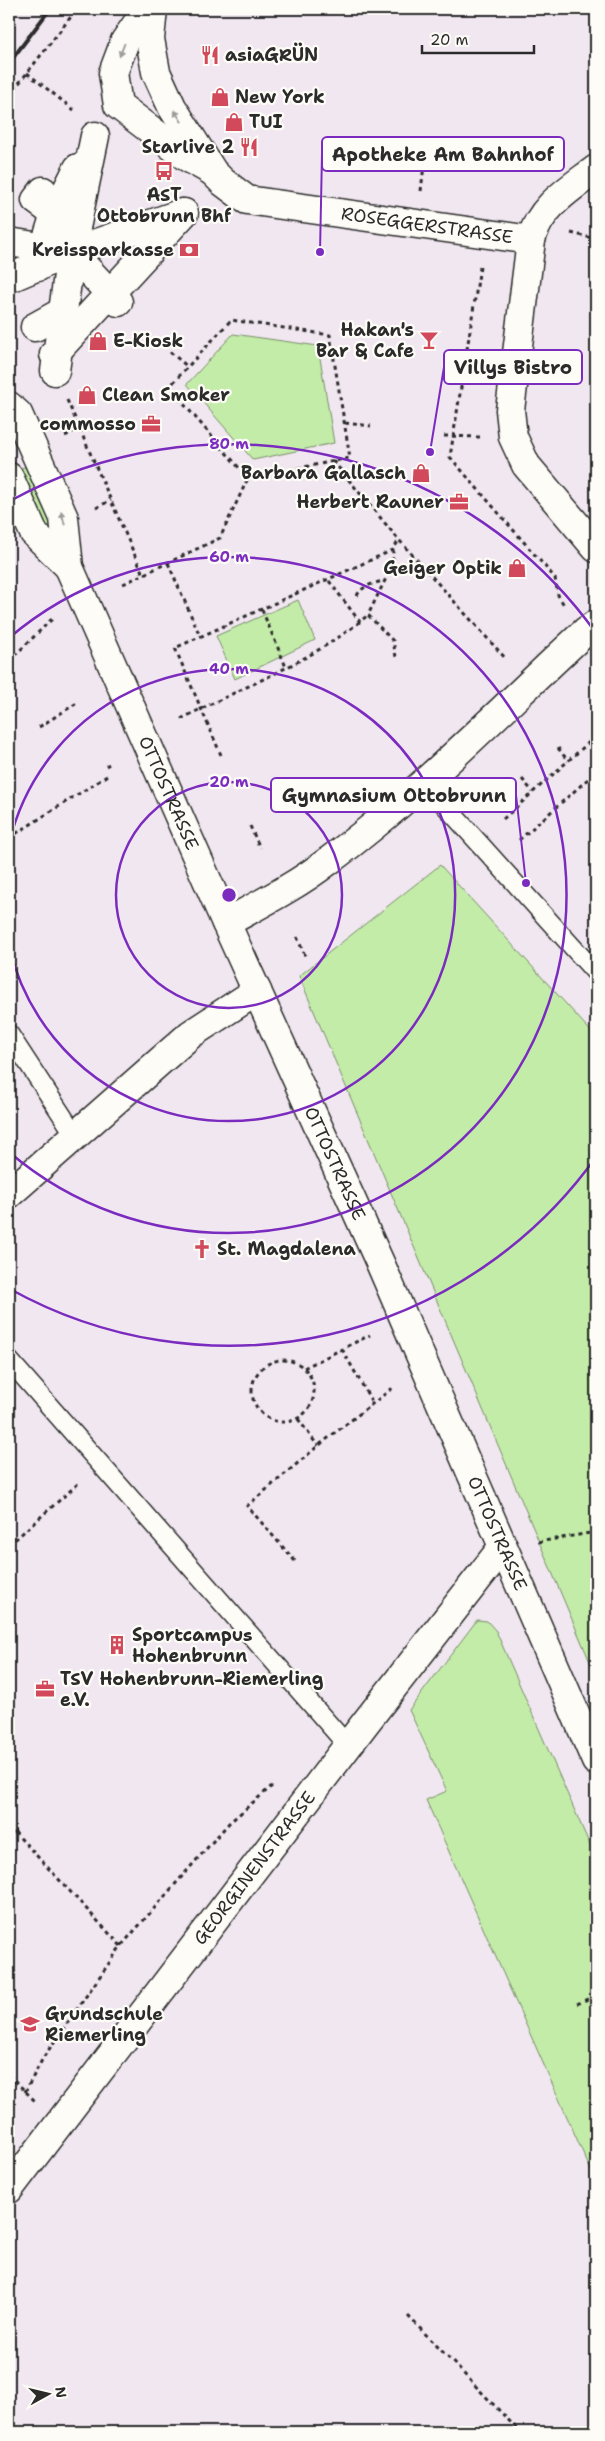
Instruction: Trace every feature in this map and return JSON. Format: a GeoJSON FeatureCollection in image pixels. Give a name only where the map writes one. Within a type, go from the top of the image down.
{"type":"FeatureCollection","features":[{"type":"Feature","properties":{"kind":"street","name":"ROSEGGERSTRASSE"},"geometry":{"type":"LineString","coordinates":[[147,9],[125,41],[113,73],[118,105],[185,156],[213,172]]}},
{"type":"Feature","properties":{"kind":"street","name":"ROSEGGERSTRASSE"},"geometry":{"type":"LineString","coordinates":[[153,9],[150,40],[156,72],[172,107],[213,172],[246,200],[531,240]]}},
{"type":"Feature","properties":{"kind":"street"},"geometry":{"type":"LineString","coordinates":[[596,169],[557,199],[536,223],[531,240],[510,410],[513,437],[526,465],[596,548]]}},
{"type":"Feature","properties":{"kind":"street"},"geometry":{"type":"LineString","coordinates":[[9,242],[52,233],[184,213],[115,298],[53,360]]}},
{"type":"Feature","properties":{"kind":"street"},"geometry":{"type":"LineString","coordinates":[[12,277],[52,233]]}},
{"type":"Feature","properties":{"kind":"street"},"geometry":{"type":"LineString","coordinates":[[52,233],[115,298]]}},
{"type":"Feature","properties":{"kind":"street"},"geometry":{"type":"LineString","coordinates":[[52,233],[62,312],[53,360]]}},
{"type":"Feature","properties":{"kind":"street"},"geometry":{"type":"LineString","coordinates":[[35,327],[62,312]]}},
{"type":"Feature","properties":{"kind":"street","name":"OTTOSTRASSE"},"geometry":{"type":"LineString","coordinates":[[9,406],[18,414],[64,518],[69,567],[226,923],[381,1265],[502,1548],[596,1761]]}},
{"type":"Feature","properties":{"kind":"street","name":"OTTOSTRASSE"},"geometry":{"type":"LineString","coordinates":[[9,477],[34,533],[69,567]]}},
{"type":"Feature","properties":{"kind":"street"},"geometry":{"type":"LineString","coordinates":[[226,923],[327,863],[424,782],[542,671],[596,624]]}},
{"type":"Feature","properties":{"kind":"street"},"geometry":{"type":"LineString","coordinates":[[9,1194],[74,1134],[191,1034],[257,991]]}},
{"type":"Feature","properties":{"kind":"street","name":"GEORGINENSTRASSE"},"geometry":{"type":"LineString","coordinates":[[9,2190],[348,1746],[502,1548]]}},
{"type":"Feature","properties":{"kind":"lane"},"geometry":{"type":"LineString","coordinates":[[424,782],[596,973]]}},
{"type":"Feature","properties":{"kind":"lane"},"geometry":{"type":"LineString","coordinates":[[9,1034],[74,1134]]}},
{"type":"Feature","properties":{"kind":"lane"},"geometry":{"type":"LineString","coordinates":[[9,1360],[348,1746]]}},
{"type":"Feature","properties":{"kind":"path"},"geometry":{"type":"LineString","coordinates":[[9,96],[77,9]]}},
{"type":"Feature","properties":{"kind":"path"},"geometry":{"type":"LineString","coordinates":[[27,73],[69,106]]}},
{"type":"Feature","properties":{"kind":"path"},"geometry":{"type":"LineString","coordinates":[[424,165],[449,168],[486,158]]}},
{"type":"Feature","properties":{"kind":"path"},"geometry":{"type":"LineString","coordinates":[[231,320],[330,335],[350,458],[248,478],[170,386],[231,320]]}},
{"type":"Feature","properties":{"kind":"path"},"geometry":{"type":"LineString","coordinates":[[170,352],[188,367]]}},
{"type":"Feature","properties":{"kind":"path"},"geometry":{"type":"LineString","coordinates":[[53,360],[143,574]]}},
{"type":"Feature","properties":{"kind":"path"},"geometry":{"type":"LineString","coordinates":[[345,423],[371,426]]}},
{"type":"Feature","properties":{"kind":"path"},"geometry":{"type":"LineString","coordinates":[[333,461],[399,540],[500,652]]}},
{"type":"Feature","properties":{"kind":"path"},"geometry":{"type":"LineString","coordinates":[[123,584],[220,538],[248,478]]}},
{"type":"Feature","properties":{"kind":"path"},"geometry":{"type":"LineString","coordinates":[[91,510],[111,500]]}},
{"type":"Feature","properties":{"kind":"path"},"geometry":{"type":"LineString","coordinates":[[181,719],[286,667],[360,622],[368,615],[385,581],[393,564],[393,550],[399,540]]}},
{"type":"Feature","properties":{"kind":"path"},"geometry":{"type":"LineString","coordinates":[[221,755],[174,648],[393,550]]}},
{"type":"Feature","properties":{"kind":"path"},"geometry":{"type":"LineString","coordinates":[[168,563],[200,636]]}},
{"type":"Feature","properties":{"kind":"path"},"geometry":{"type":"LineString","coordinates":[[328,580],[360,622]]}},
{"type":"Feature","properties":{"kind":"path"},"geometry":{"type":"LineString","coordinates":[[357,596],[358,592],[372,584],[385,581]]}},
{"type":"Feature","properties":{"kind":"path"},"geometry":{"type":"LineString","coordinates":[[262,610],[286,667]]}},
{"type":"Feature","properties":{"kind":"path"},"geometry":{"type":"LineString","coordinates":[[368,615],[393,641],[396,657]]}},
{"type":"Feature","properties":{"kind":"path"},"geometry":{"type":"LineString","coordinates":[[9,661],[52,620]]}},
{"type":"Feature","properties":{"kind":"path"},"geometry":{"type":"LineString","coordinates":[[39,728],[77,703]]}},
{"type":"Feature","properties":{"kind":"path"},"geometry":{"type":"LineString","coordinates":[[590,720],[596,728]]}},
{"type":"Feature","properties":{"kind":"path"},"geometry":{"type":"LineString","coordinates":[[502,819],[596,736]]}},
{"type":"Feature","properties":{"kind":"path"},"geometry":{"type":"LineString","coordinates":[[558,748],[568,761]]}},
{"type":"Feature","properties":{"kind":"path"},"geometry":{"type":"LineString","coordinates":[[519,840],[596,772]]}},
{"type":"Feature","properties":{"kind":"path"},"geometry":{"type":"LineString","coordinates":[[9,838],[75,794],[110,774]]}},
{"type":"Feature","properties":{"kind":"path"},"geometry":{"type":"LineString","coordinates":[[522,779],[533,792]]}},
{"type":"Feature","properties":{"kind":"path"},"geometry":{"type":"LineString","coordinates":[[250,826],[260,848]]}},
{"type":"Feature","properties":{"kind":"path"},"geometry":{"type":"LineString","coordinates":[[298,937],[306,958]]}},
{"type":"Feature","properties":{"kind":"path"},"geometry":{"type":"LineString","coordinates":[[304,1368],[370,1335]]}},
{"type":"Feature","properties":{"kind":"path"},"geometry":{"type":"LineString","coordinates":[[342,1349],[373,1404]]}},
{"type":"Feature","properties":{"kind":"path"},"geometry":{"type":"LineString","coordinates":[[275,1361],[291,1361],[304,1368],[312,1380],[314,1396],[309,1409],[298,1419],[283,1423],[268,1419],[257,1409],[252,1395],[253,1380],[262,1368],[275,1361]]}},
{"type":"Feature","properties":{"kind":"path"},"geometry":{"type":"LineString","coordinates":[[295,1562],[247,1506],[318,1446],[394,1387]]}},
{"type":"Feature","properties":{"kind":"path"},"geometry":{"type":"LineString","coordinates":[[298,1419],[318,1446]]}},
{"type":"Feature","properties":{"kind":"path"},"geometry":{"type":"LineString","coordinates":[[9,1545],[100,1464]]}},
{"type":"Feature","properties":{"kind":"path"},"geometry":{"type":"LineString","coordinates":[[502,1548],[596,1532]]}},
{"type":"Feature","properties":{"kind":"path"},"geometry":{"type":"LineString","coordinates":[[26,2092],[44,2058],[121,1946],[230,1823],[279,1780]]}},
{"type":"Feature","properties":{"kind":"path"},"geometry":{"type":"LineString","coordinates":[[9,1826],[121,1946]]}},
{"type":"Feature","properties":{"kind":"path"},"geometry":{"type":"LineString","coordinates":[[577,2004],[596,1995]]}},
{"type":"Feature","properties":{"kind":"path"},"geometry":{"type":"LineString","coordinates":[[408,2316],[520,2432]]}},
{"type":"Feature","properties":{"kind":"green space"},"geometry":{"type":"Polygon","coordinates":[[[233,334],[318,346],[334,443],[253,460],[187,384],[233,334]]]}},
{"type":"Feature","properties":{"kind":"green space"},"geometry":{"type":"Polygon","coordinates":[[[27,466],[52,524],[51,529],[47,531],[16,470],[27,466]]]}},
{"type":"Feature","properties":{"kind":"green space"},"geometry":{"type":"Polygon","coordinates":[[[298,600],[315,640],[235,679],[216,636],[298,600]]]}},
{"type":"Feature","properties":{"kind":"green space"},"geometry":{"type":"Polygon","coordinates":[[[440,865],[596,1037],[596,1676],[299,976],[440,865]]]}},
{"type":"Feature","properties":{"kind":"green space"},"geometry":{"type":"Polygon","coordinates":[[[477,1620],[487,1621],[496,1631],[596,1859],[596,2182],[426,1800],[447,1791],[409,1710],[477,1620]]]}},
{"type":"Feature","properties":{"kind":"railway"},"geometry":{"type":"LineString","coordinates":[[9,63],[50,9]]}},
{"type":"Feature","properties":{"kind":"place","name":"asiaGRÜN"},"geometry":{"type":"Point","coordinates":[210,55]}},
{"type":"Feature","properties":{"kind":"place","name":"New York"},"geometry":{"type":"Point","coordinates":[220,97]}},
{"type":"Feature","properties":{"kind":"place","name":"TUI"},"geometry":{"type":"Point","coordinates":[234,122]}},
{"type":"Feature","properties":{"kind":"place","name":"Starlive 2"},"geometry":{"type":"Point","coordinates":[249,147]}},
{"type":"Feature","properties":{"kind":"place","name":"AST Ottobrunn Bhf"},"geometry":{"type":"Point","coordinates":[164,171]}},
{"type":"Feature","properties":{"kind":"place","name":"Kreissparkasse"},"geometry":{"type":"Point","coordinates":[189,250]}},
{"type":"Feature","properties":{"kind":"place","name":"Apotheke Am Bahnhof"},"geometry":{"type":"Point","coordinates":[320,252]}},
{"type":"Feature","properties":{"kind":"place","name":"Hakan's Bar & Cafe"},"geometry":{"type":"Point","coordinates":[429,340]}},
{"type":"Feature","properties":{"kind":"place","name":"E-Kiosk"},"geometry":{"type":"Point","coordinates":[98,341]}},
{"type":"Feature","properties":{"kind":"place","name":"Clean Smoker"},"geometry":{"type":"Point","coordinates":[87,395]}},
{"type":"Feature","properties":{"kind":"place","name":"commosso"},"geometry":{"type":"Point","coordinates":[151,424]}},
{"type":"Feature","properties":{"kind":"place","name":"Villys Bistro"},"geometry":{"type":"Point","coordinates":[430,452]}},
{"type":"Feature","properties":{"kind":"place","name":"Barbara Gallasch"},"geometry":{"type":"Point","coordinates":[421,473]}},
{"type":"Feature","properties":{"kind":"place","name":"Herbert Rauner"},"geometry":{"type":"Point","coordinates":[459,502]}},
{"type":"Feature","properties":{"kind":"place","name":"Geiger Optik"},"geometry":{"type":"Point","coordinates":[517,568]}},
{"type":"Feature","properties":{"kind":"place","name":"Gymnasium Ottobrunn"},"geometry":{"type":"Point","coordinates":[526,883]}},
{"type":"Feature","properties":{"kind":"place","name":"St. Magdalena"},"geometry":{"type":"Point","coordinates":[202,1249]}},
{"type":"Feature","properties":{"kind":"place","name":"Sportcampus Hohenbrunn"},"geometry":{"type":"Point","coordinates":[117,1645]}},
{"type":"Feature","properties":{"kind":"place","name":"TSV Hohenbrunn-Riemerling e.V."},"geometry":{"type":"Point","coordinates":[45,1689]}},
{"type":"Feature","properties":{"kind":"place","name":"Grundschule Riemerling"},"geometry":{"type":"Point","coordinates":[30,2024]}}]}
